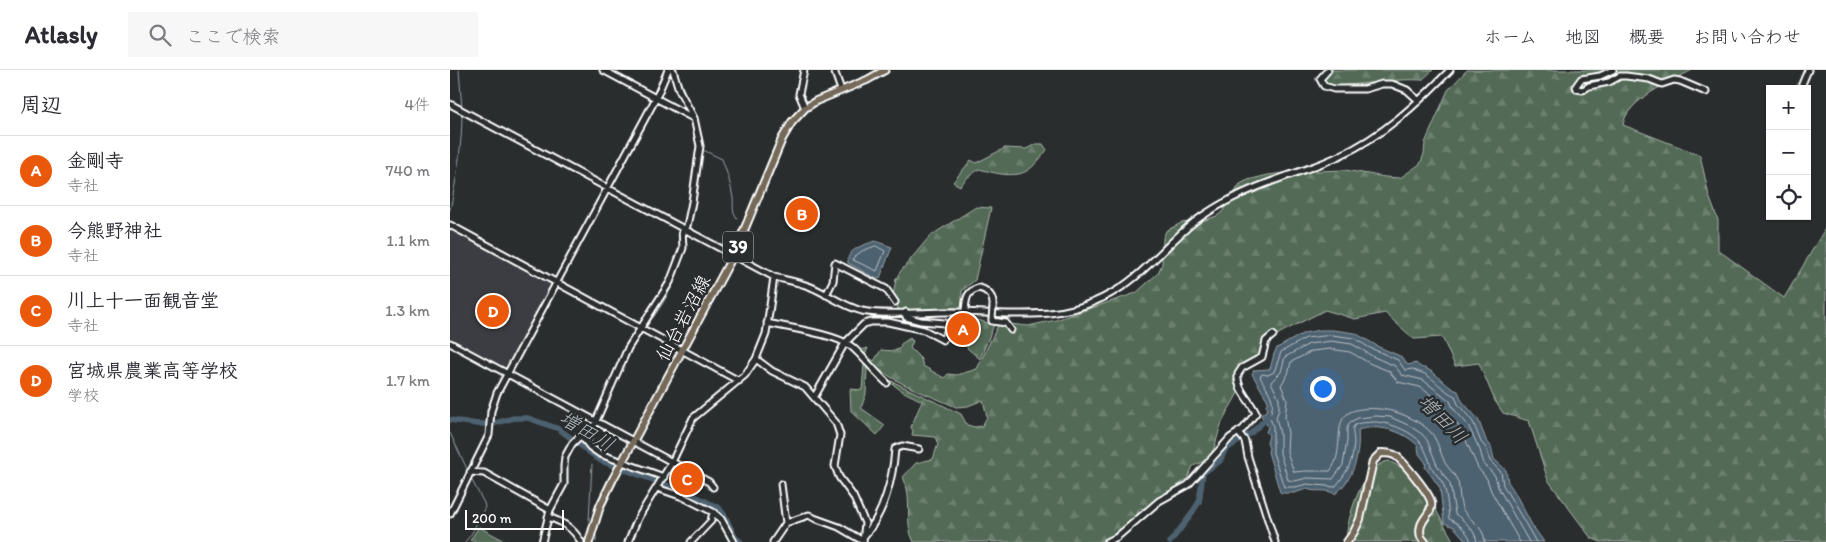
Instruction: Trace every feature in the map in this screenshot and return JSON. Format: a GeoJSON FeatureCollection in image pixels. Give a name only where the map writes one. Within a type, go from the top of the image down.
{"type":"FeatureCollection","features":[{"type":"Feature","properties":{"kind":"main road","name":"仙台岩沼線"},"geometry":{"type":"LineString","coordinates":[[589,542],[600,506],[617,472],[733,257],[752,216],[786,131],[805,108],[885,70]]}},
{"type":"Feature","properties":{"kind":"main road"},"geometry":{"type":"LineString","coordinates":[[1347,542],[1360,519],[1373,461],[1381,453],[1396,456],[1426,492],[1432,503],[1430,511],[1420,525],[1420,538],[1425,542]]}},
{"type":"Feature","properties":{"kind":"street"},"geometry":{"type":"LineString","coordinates":[[603,70],[694,118]]}},
{"type":"Feature","properties":{"kind":"street"},"geometry":{"type":"LineString","coordinates":[[450,514],[489,435],[493,403],[656,98],[668,70]]}},
{"type":"Feature","properties":{"kind":"street"},"geometry":{"type":"LineString","coordinates":[[542,542],[550,510],[564,484],[564,462],[572,444],[581,437],[589,437],[628,348],[642,329],[670,282],[682,248],[683,230],[690,213],[700,154],[699,136],[694,118],[680,90],[673,70]]}},
{"type":"Feature","properties":{"kind":"street"},"geometry":{"type":"LineString","coordinates":[[804,70],[799,94],[805,108]]}},
{"type":"Feature","properties":{"kind":"street"},"geometry":{"type":"LineString","coordinates":[[834,70],[841,90]]}},
{"type":"Feature","properties":{"kind":"street"},"geometry":{"type":"LineString","coordinates":[[1328,70],[1320,79],[1327,88],[1357,89],[1392,84],[1407,90],[1420,101]]}},
{"type":"Feature","properties":{"kind":"street"},"geometry":{"type":"LineString","coordinates":[[450,104],[733,257],[774,277],[808,286],[843,304],[863,311],[966,311],[1037,315],[1061,312],[1098,301],[1117,290],[1141,272],[1193,223],[1215,208],[1237,196],[1354,149],[1393,123],[1420,101],[1450,70]]}},
{"type":"Feature","properties":{"kind":"street"},"geometry":{"type":"LineString","coordinates":[[1613,70],[1600,76],[1581,79],[1576,86],[1577,89],[1583,90],[1589,86],[1626,76],[1649,79],[1662,84],[1674,80],[1680,81],[1706,92]]}},
{"type":"Feature","properties":{"kind":"street"},"geometry":{"type":"LineString","coordinates":[[1802,85],[1808,70]]}},
{"type":"Feature","properties":{"kind":"street"},"geometry":{"type":"LineString","coordinates":[[450,225],[739,380]]}},
{"type":"Feature","properties":{"kind":"street"},"geometry":{"type":"LineString","coordinates":[[826,295],[833,281],[835,263],[886,289],[895,302]]}},
{"type":"Feature","properties":{"kind":"street"},"geometry":{"type":"LineString","coordinates":[[628,542],[638,518],[672,462],[693,418],[739,380],[750,369],[756,359],[762,345],[767,323],[774,277]]}},
{"type":"Feature","properties":{"kind":"street"},"geometry":{"type":"LineString","coordinates":[[966,311],[968,295],[971,291],[979,288],[987,291],[993,300],[992,321],[1006,323],[1011,330]]}},
{"type":"Feature","properties":{"kind":"street"},"geometry":{"type":"LineString","coordinates":[[814,396],[845,343],[864,324],[888,322],[924,330],[943,340],[948,328],[945,323],[913,319],[906,317],[906,312]]}},
{"type":"Feature","properties":{"kind":"street"},"geometry":{"type":"LineString","coordinates":[[767,323],[822,335],[845,343],[887,383]]}},
{"type":"Feature","properties":{"kind":"street"},"geometry":{"type":"LineString","coordinates":[[1273,335],[1266,341],[1262,358],[1242,368],[1238,374],[1239,387],[1250,401],[1256,413],[1243,429],[1241,436],[1276,542]]}},
{"type":"Feature","properties":{"kind":"street"},"geometry":{"type":"LineString","coordinates":[[450,343],[709,482],[713,487]]}},
{"type":"Feature","properties":{"kind":"street"},"geometry":{"type":"LineString","coordinates":[[756,359],[772,371],[805,386],[836,424],[840,434],[835,466],[853,496],[865,523],[863,540]]}},
{"type":"Feature","properties":{"kind":"street"},"geometry":{"type":"LineString","coordinates":[[1107,542],[1121,534],[1159,501],[1188,485],[1223,445],[1241,436]]}},
{"type":"Feature","properties":{"kind":"street"},"geometry":{"type":"LineString","coordinates":[[581,437],[600,454],[663,477]]}},
{"type":"Feature","properties":{"kind":"street"},"geometry":{"type":"LineString","coordinates":[[863,540],[880,512],[893,472],[895,449],[902,446],[919,449]]}},
{"type":"Feature","properties":{"kind":"street"},"geometry":{"type":"LineString","coordinates":[[470,473],[484,474],[550,510]]}},
{"type":"Feature","properties":{"kind":"street"},"geometry":{"type":"LineString","coordinates":[[781,484],[786,523]]}},
{"type":"Feature","properties":{"kind":"street"},"geometry":{"type":"LineString","coordinates":[[657,487],[713,512],[721,520],[734,542]]}},
{"type":"Feature","properties":{"kind":"street"},"geometry":{"type":"LineString","coordinates":[[691,542],[711,521],[713,512]]}},
{"type":"Feature","properties":{"kind":"street"},"geometry":{"type":"LineString","coordinates":[[774,542],[786,523],[809,515],[839,527],[863,540]]}},
{"type":"Feature","properties":{"kind":"street"},"geometry":{"type":"LineString","coordinates":[[548,517],[558,520],[569,527],[581,542]]}},
{"type":"Feature","properties":{"kind":"shaded area"},"geometry":{"type":"Polygon","coordinates":[[[450,227],[552,283],[505,369],[450,340],[450,227]]]}},
{"type":"Feature","properties":{"kind":"green space"},"geometry":{"type":"Polygon","coordinates":[[[1331,70],[1433,70],[1422,80],[1398,80],[1327,86],[1322,79],[1331,70]]]}},
{"type":"Feature","properties":{"kind":"green space"},"geometry":{"type":"Polygon","coordinates":[[[1467,70],[1692,70],[1641,99],[1626,116],[1623,125],[1700,155],[1709,196],[1718,220],[1718,250],[1784,298],[1826,227],[1826,542],[1601,542],[1591,538],[1548,480],[1529,421],[1503,413],[1495,401],[1479,363],[1455,366],[1442,337],[1414,339],[1385,313],[1355,319],[1325,310],[1272,339],[1262,357],[1233,380],[1238,393],[1223,421],[1210,455],[1201,463],[1193,466],[1187,479],[1146,508],[1139,509],[1136,518],[1108,539],[1101,542],[914,542],[909,526],[908,494],[903,477],[916,463],[933,459],[938,444],[935,437],[912,435],[911,427],[922,401],[902,391],[883,377],[961,414],[967,425],[975,427],[982,426],[987,417],[983,400],[968,406],[956,407],[892,378],[869,362],[858,351],[868,348],[865,355],[874,361],[881,350],[894,351],[910,338],[913,341],[910,348],[921,359],[923,366],[944,378],[948,374],[957,375],[977,369],[999,323],[1028,326],[1056,320],[1136,293],[1158,273],[1162,264],[1163,238],[1166,231],[1181,223],[1205,220],[1217,216],[1222,212],[1240,184],[1248,180],[1291,172],[1345,170],[1400,178],[1420,164],[1424,154],[1425,143],[1448,90],[1467,70]]]}},
{"type":"Feature","properties":{"kind":"green space"},"geometry":{"type":"Polygon","coordinates":[[[1036,144],[1043,144],[1047,150],[1025,172],[1006,175],[979,169],[960,186],[953,182],[971,160],[976,163],[1005,148],[1026,149],[1036,144]]]}},
{"type":"Feature","properties":{"kind":"green space"},"geometry":{"type":"Polygon","coordinates":[[[976,207],[991,208],[975,280],[962,291],[962,307],[898,311],[897,302],[893,296],[896,279],[900,272],[930,236],[976,207]]]}},
{"type":"Feature","properties":{"kind":"green space"},"geometry":{"type":"Polygon","coordinates":[[[975,319],[994,325],[980,359],[967,348],[975,319]]]}},
{"type":"Feature","properties":{"kind":"green space"},"geometry":{"type":"Polygon","coordinates":[[[864,364],[867,366],[866,394],[861,408],[885,425],[877,435],[851,411],[850,389],[862,390],[864,364]]]}},
{"type":"Feature","properties":{"kind":"green space"},"geometry":{"type":"Polygon","coordinates":[[[1389,461],[1404,469],[1421,484],[1429,494],[1454,542],[1346,542],[1349,520],[1364,482],[1371,471],[1380,464],[1389,461]]]}},
{"type":"Feature","properties":{"kind":"green space"},"geometry":{"type":"Polygon","coordinates":[[[479,527],[507,542],[474,542],[470,540],[479,527]]]}},
{"type":"Feature","properties":{"kind":"water"},"geometry":{"type":"Polygon","coordinates":[[[875,241],[892,247],[880,278],[877,279],[848,263],[848,258],[853,251],[875,241]]]}},
{"type":"Feature","properties":{"kind":"water"},"geometry":{"type":"Polygon","coordinates":[[[1320,330],[1355,333],[1379,347],[1400,356],[1408,365],[1416,363],[1429,370],[1458,391],[1462,401],[1478,419],[1486,440],[1491,446],[1494,459],[1506,470],[1508,482],[1532,525],[1544,542],[1467,542],[1454,527],[1444,523],[1440,488],[1425,467],[1426,463],[1419,454],[1418,446],[1398,432],[1382,428],[1358,430],[1355,465],[1342,488],[1335,494],[1328,491],[1307,489],[1294,493],[1280,492],[1268,452],[1267,443],[1269,435],[1266,432],[1268,427],[1261,415],[1268,409],[1266,405],[1268,401],[1252,374],[1254,370],[1270,369],[1277,348],[1304,333],[1320,330]]]}},
{"type":"Feature","properties":{"kind":"waterway"},"geometry":{"type":"LineString","coordinates":[[459,70],[462,108]]}},
{"type":"Feature","properties":{"kind":"waterway"},"geometry":{"type":"LineString","coordinates":[[676,71],[692,109]]}},
{"type":"Feature","properties":{"kind":"waterway"},"geometry":{"type":"LineString","coordinates":[[450,210],[459,161],[462,112]]}},
{"type":"Feature","properties":{"kind":"waterway"},"geometry":{"type":"LineString","coordinates":[[698,126],[703,145],[700,164]]}},
{"type":"Feature","properties":{"kind":"waterway"},"geometry":{"type":"LineString","coordinates":[[703,150],[722,159],[730,183],[733,210],[737,218]]}},
{"type":"Feature","properties":{"kind":"waterway"},"geometry":{"type":"LineString","coordinates":[[645,328],[671,289],[686,245]]}},
{"type":"Feature","properties":{"kind":"waterway"},"geometry":{"type":"LineString","coordinates":[[627,357],[630,350]]}},
{"type":"Feature","properties":{"kind":"waterway","name":"増田川"},"geometry":{"type":"LineString","coordinates":[[1170,542],[1199,502],[1203,473],[1220,461],[1225,450],[1251,433],[1269,416]]}},
{"type":"Feature","properties":{"kind":"waterway","name":"増田川"},"geometry":{"type":"LineString","coordinates":[[450,420],[492,424],[514,418],[528,418],[559,429],[601,461],[691,494],[719,508],[735,537],[741,542]]}},
{"type":"Feature","properties":{"kind":"waterway"},"geometry":{"type":"LineString","coordinates":[[592,438],[594,432]]}},
{"type":"Feature","properties":{"kind":"waterway"},"geometry":{"type":"LineString","coordinates":[[450,433],[468,471]]}},
{"type":"Feature","properties":{"kind":"waterway"},"geometry":{"type":"LineString","coordinates":[[589,521],[592,464]]}},
{"type":"Feature","properties":{"kind":"waterway"},"geometry":{"type":"LineString","coordinates":[[465,542],[472,533],[485,507],[470,477]]}},
{"type":"Feature","properties":{"kind":"waterway"},"geometry":{"type":"LineString","coordinates":[[596,536],[596,542]]}},
{"type":"Feature","properties":{"kind":"place","name":"今熊野神社"},"geometry":{"type":"Point","coordinates":[802,214]}},
{"type":"Feature","properties":{"kind":"place","name":"宮城県農業高等学校"},"geometry":{"type":"Point","coordinates":[493,311]}},
{"type":"Feature","properties":{"kind":"place","name":"金剛寺"},"geometry":{"type":"Point","coordinates":[963,329]}},
{"type":"Feature","properties":{"kind":"place","name":"川上十一面観音堂"},"geometry":{"type":"Point","coordinates":[687,479]}}]}
